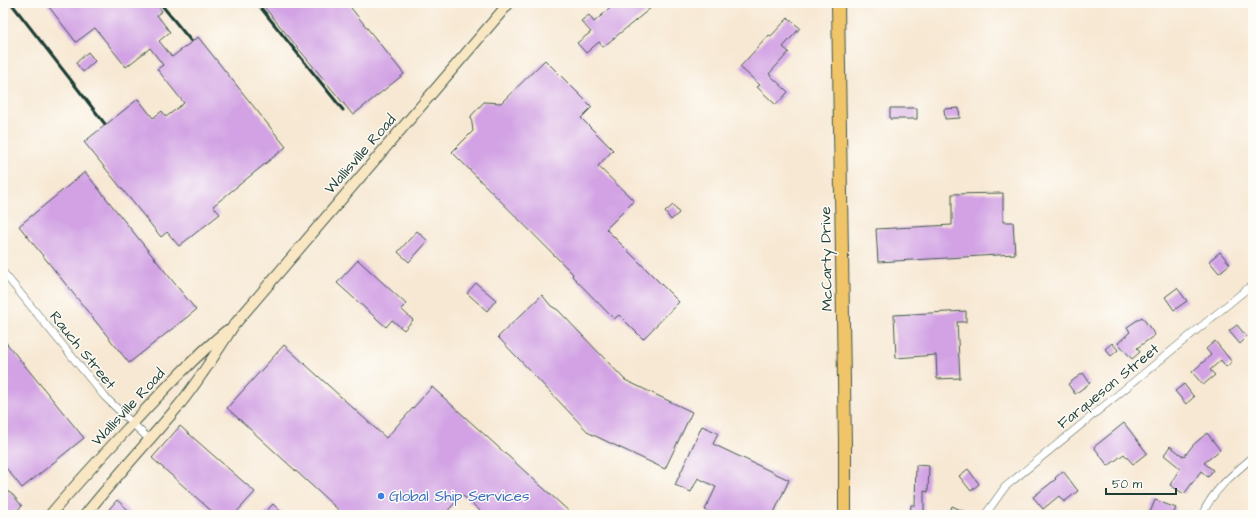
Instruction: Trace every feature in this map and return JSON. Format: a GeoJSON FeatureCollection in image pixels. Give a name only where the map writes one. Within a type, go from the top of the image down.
{"type":"FeatureCollection","features":[{"type":"Feature","properties":{"kind":"main road","name":"Wallisville Road"},"geometry":{"type":"LineString","coordinates":[[85,515],[176,409],[213,358],[234,324],[509,3]]}},
{"type":"Feature","properties":{"kind":"main road","name":"McCarty Drive"},"geometry":{"type":"LineString","coordinates":[[838,3],[845,515]]}},
{"type":"Feature","properties":{"kind":"main road","name":"Wallisville Road"},"geometry":{"type":"LineString","coordinates":[[50,515],[75,485],[204,349],[234,324]]}},
{"type":"Feature","properties":{"kind":"street","name":"Rauch Street"},"geometry":{"type":"LineString","coordinates":[[3,272],[105,397],[149,439]]}},
{"type":"Feature","properties":{"kind":"street","name":"Farqueson Street"},"geometry":{"type":"LineString","coordinates":[[985,515],[1005,487],[1253,284]]}},
{"type":"Feature","properties":{"kind":"street"},"geometry":{"type":"LineString","coordinates":[[1202,515],[1207,504],[1228,478],[1253,457]]}},
{"type":"Feature","properties":{"kind":"building"},"geometry":{"type":"Polygon","coordinates":[[[46,3],[155,3],[162,11],[157,15],[170,32],[159,41],[172,57],[198,37],[286,147],[213,206],[220,214],[179,246],[167,232],[161,237],[84,142],[138,99],[153,118],[162,111],[166,117],[184,103],[157,69],[163,65],[150,48],[126,67],[95,28],[76,42],[46,3]]]}},
{"type":"Feature","properties":{"kind":"building"},"geometry":{"type":"Polygon","coordinates":[[[261,3],[347,3],[404,74],[353,115],[261,3]]]}},
{"type":"Feature","properties":{"kind":"building"},"geometry":{"type":"Polygon","coordinates":[[[616,3],[649,3],[652,7],[603,47],[599,42],[586,53],[577,43],[591,32],[581,21],[589,15],[594,22],[616,3]]]}},
{"type":"Feature","properties":{"kind":"building"},"geometry":{"type":"Polygon","coordinates":[[[788,18],[800,28],[783,47],[789,52],[769,74],[788,92],[776,105],[757,87],[760,85],[740,67],[769,35],[771,36],[788,18]]]}},
{"type":"Feature","properties":{"kind":"building"},"geometry":{"type":"Polygon","coordinates":[[[88,52],[95,61],[83,72],[76,63],[88,52]]]}},
{"type":"Feature","properties":{"kind":"building"},"geometry":{"type":"Polygon","coordinates":[[[545,60],[592,107],[581,118],[613,150],[598,166],[634,201],[606,229],[679,302],[643,339],[619,315],[614,319],[572,276],[573,274],[452,152],[473,131],[471,116],[484,102],[501,103],[545,60]]]}},
{"type":"Feature","properties":{"kind":"building"},"geometry":{"type":"Polygon","coordinates":[[[890,108],[917,108],[917,119],[890,119],[890,108]]]}},
{"type":"Feature","properties":{"kind":"building"},"geometry":{"type":"Polygon","coordinates":[[[959,108],[960,118],[945,119],[944,109],[959,108]]]}},
{"type":"Feature","properties":{"kind":"building"},"geometry":{"type":"Polygon","coordinates":[[[85,172],[196,310],[129,363],[19,226],[85,172]]]}},
{"type":"Feature","properties":{"kind":"building"},"geometry":{"type":"Polygon","coordinates":[[[1003,193],[1003,222],[1013,222],[1015,254],[878,262],[876,229],[952,225],[952,194],[1003,193]]]}},
{"type":"Feature","properties":{"kind":"building"},"geometry":{"type":"Polygon","coordinates":[[[673,205],[679,213],[671,220],[665,212],[673,205]]]}},
{"type":"Feature","properties":{"kind":"building"},"geometry":{"type":"Polygon","coordinates":[[[417,231],[428,241],[409,262],[398,252],[417,231]]]}},
{"type":"Feature","properties":{"kind":"building"},"geometry":{"type":"Polygon","coordinates":[[[1220,252],[1230,264],[1219,273],[1209,261],[1220,252]]]}},
{"type":"Feature","properties":{"kind":"building"},"geometry":{"type":"Polygon","coordinates":[[[358,260],[406,304],[401,309],[413,320],[404,330],[392,320],[386,327],[337,283],[358,260]]]}},
{"type":"Feature","properties":{"kind":"building"},"geometry":{"type":"Polygon","coordinates":[[[476,283],[496,300],[487,311],[467,293],[476,283]]]}},
{"type":"Feature","properties":{"kind":"building"},"geometry":{"type":"Polygon","coordinates":[[[1177,288],[1187,301],[1174,310],[1165,297],[1177,288]]]}},
{"type":"Feature","properties":{"kind":"building"},"geometry":{"type":"Polygon","coordinates":[[[542,295],[551,306],[558,310],[625,380],[692,412],[665,469],[589,433],[498,337],[542,295]]]}},
{"type":"Feature","properties":{"kind":"building"},"geometry":{"type":"Polygon","coordinates":[[[966,311],[966,322],[957,322],[960,378],[937,379],[936,355],[896,358],[894,315],[966,311]]]}},
{"type":"Feature","properties":{"kind":"building"},"geometry":{"type":"Polygon","coordinates":[[[1142,317],[1155,335],[1137,348],[1140,352],[1132,359],[1118,343],[1130,332],[1127,327],[1142,317]]]}},
{"type":"Feature","properties":{"kind":"building"},"geometry":{"type":"Polygon","coordinates":[[[1237,325],[1247,337],[1240,344],[1229,331],[1237,325]]]}},
{"type":"Feature","properties":{"kind":"building"},"geometry":{"type":"Polygon","coordinates":[[[3,339],[84,438],[22,488],[3,464],[3,339]]]}},
{"type":"Feature","properties":{"kind":"building"},"geometry":{"type":"Polygon","coordinates":[[[1215,341],[1232,362],[1226,367],[1221,360],[1210,370],[1215,375],[1203,385],[1192,372],[1211,355],[1206,349],[1215,341]]]}},
{"type":"Feature","properties":{"kind":"building"},"geometry":{"type":"Polygon","coordinates":[[[1112,343],[1118,350],[1111,356],[1105,349],[1112,343]]]}},
{"type":"Feature","properties":{"kind":"building"},"geometry":{"type":"Polygon","coordinates":[[[284,345],[386,438],[432,387],[573,515],[485,515],[462,495],[444,515],[344,515],[227,408],[284,345]]]}},
{"type":"Feature","properties":{"kind":"building"},"geometry":{"type":"Polygon","coordinates":[[[1083,373],[1090,383],[1075,394],[1068,384],[1083,373]]]}},
{"type":"Feature","properties":{"kind":"building"},"geometry":{"type":"Polygon","coordinates":[[[1184,384],[1194,397],[1186,404],[1175,391],[1184,384]]]}},
{"type":"Feature","properties":{"kind":"building"},"geometry":{"type":"Polygon","coordinates":[[[1124,423],[1147,453],[1133,464],[1124,454],[1108,466],[1094,447],[1124,423]]]}},
{"type":"Feature","properties":{"kind":"building"},"geometry":{"type":"Polygon","coordinates":[[[180,426],[255,492],[234,515],[216,515],[152,458],[180,426]]]}},
{"type":"Feature","properties":{"kind":"building"},"geometry":{"type":"Polygon","coordinates":[[[702,426],[718,433],[713,444],[789,480],[773,515],[716,515],[705,510],[716,487],[698,478],[691,492],[675,485],[702,426]]]}},
{"type":"Feature","properties":{"kind":"building"},"geometry":{"type":"Polygon","coordinates":[[[1207,433],[1220,450],[1204,463],[1213,470],[1208,477],[1201,471],[1184,494],[1170,485],[1180,468],[1164,455],[1170,446],[1184,457],[1193,445],[1207,433]]]}},
{"type":"Feature","properties":{"kind":"building"},"geometry":{"type":"Polygon","coordinates":[[[916,465],[929,466],[928,492],[924,491],[924,515],[910,515],[911,505],[915,505],[916,465]]]}},
{"type":"Feature","properties":{"kind":"building"},"geometry":{"type":"Polygon","coordinates":[[[968,469],[979,484],[971,491],[959,476],[968,469]]]}},
{"type":"Feature","properties":{"kind":"building"},"geometry":{"type":"Polygon","coordinates":[[[1063,471],[1078,491],[1064,502],[1059,496],[1043,509],[1033,497],[1056,479],[1055,478],[1063,471]]]}},
{"type":"Feature","properties":{"kind":"building"},"geometry":{"type":"Polygon","coordinates":[[[3,488],[13,495],[22,506],[11,515],[3,515],[3,488]]]}},
{"type":"Feature","properties":{"kind":"building"},"geometry":{"type":"Polygon","coordinates":[[[117,500],[134,515],[104,515],[117,500]]]}},
{"type":"Feature","properties":{"kind":"building"},"geometry":{"type":"Polygon","coordinates":[[[1155,500],[1176,508],[1173,515],[1149,515],[1155,500]]]}},
{"type":"Feature","properties":{"kind":"building"},"geometry":{"type":"Polygon","coordinates":[[[273,504],[284,515],[263,515],[273,504]]]}},
{"type":"Feature","properties":{"kind":"building"},"geometry":{"type":"Polygon","coordinates":[[[952,506],[972,515],[949,515],[952,506]]]}},
{"type":"Feature","properties":{"kind":"railway"},"geometry":{"type":"LineString","coordinates":[[11,3],[105,124]]}},
{"type":"Feature","properties":{"kind":"railway"},"geometry":{"type":"LineString","coordinates":[[160,3],[191,41]]}},
{"type":"Feature","properties":{"kind":"railway"},"geometry":{"type":"LineString","coordinates":[[257,3],[343,110]]}},
{"type":"Feature","properties":{"kind":"place","name":"Global Ship Services"},"geometry":{"type":"Point","coordinates":[381,496]}}]}
